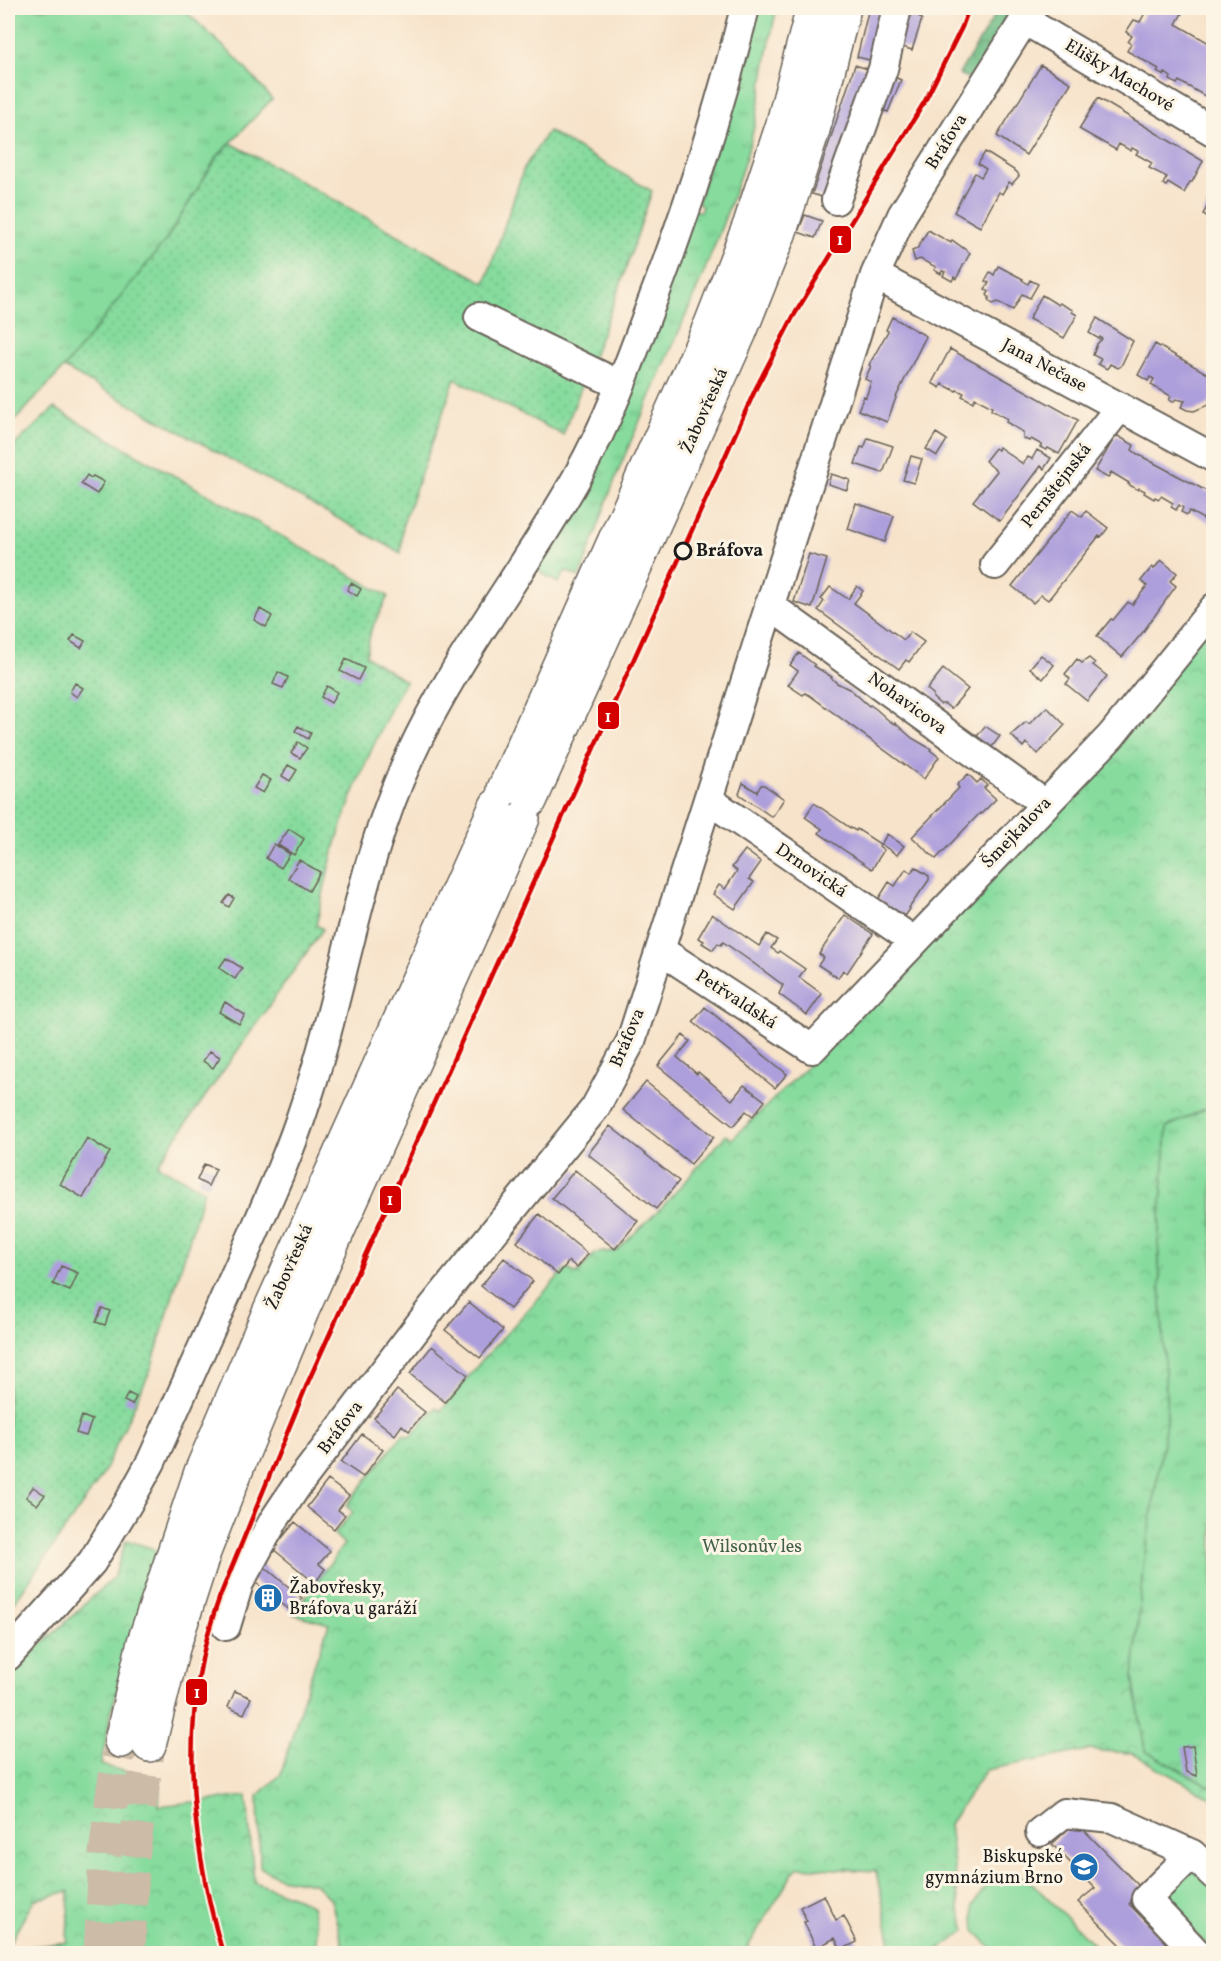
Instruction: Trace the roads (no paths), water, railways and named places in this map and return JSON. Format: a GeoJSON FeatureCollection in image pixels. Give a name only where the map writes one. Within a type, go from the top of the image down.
{"type":"FeatureCollection","features":[{"type":"Feature","properties":{"kind":"highway","name":"Žabovřeská"},"geometry":{"type":"LineString","coordinates":[[135,1743],[172,1648],[204,1552],[241,1458],[711,324],[750,224],[782,127],[813,8]]}},
{"type":"Feature","properties":{"kind":"highway","name":"Žabovřeská"},"geometry":{"type":"LineString","coordinates":[[513,804],[735,342],[775,245],[813,130],[844,8]]}},
{"type":"Feature","properties":{"kind":"street"},"geometry":{"type":"LineString","coordinates":[[8,1656],[93,1562],[151,1462],[290,1150],[325,1042],[371,863],[409,757],[454,672],[551,520],[599,433],[620,386],[665,268],[710,137],[745,8]]}},
{"type":"Feature","properties":{"kind":"street"},"geometry":{"type":"LineString","coordinates":[[836,200],[883,69],[897,8]]}},
{"type":"Feature","properties":{"kind":"street","name":"Elišky Machové"},"geometry":{"type":"LineString","coordinates":[[1028,14],[1214,132]]}},
{"type":"Feature","properties":{"kind":"street","name":"Bráfova"},"geometry":{"type":"LineString","coordinates":[[226,1626],[239,1584],[274,1520],[296,1487],[435,1304],[595,1108],[631,1041],[875,275],[902,215],[1028,14]]}},
{"type":"Feature","properties":{"kind":"street","name":"Jana Nečase"},"geometry":{"type":"LineString","coordinates":[[875,275],[1214,458]]}},
{"type":"Feature","properties":{"kind":"street"},"geometry":{"type":"LineString","coordinates":[[479,317],[620,386]]}},
{"type":"Feature","properties":{"kind":"street","name":"Pernštejnská"},"geometry":{"type":"LineString","coordinates":[[994,566],[1120,407]]}},
{"type":"Feature","properties":{"kind":"street","name":"Nohavicova"},"geometry":{"type":"LineString","coordinates":[[769,605],[1045,804]]}},
{"type":"Feature","properties":{"kind":"street","name":"Šmejkalova"},"geometry":{"type":"LineString","coordinates":[[812,1050],[1111,736],[1214,608]]}},
{"type":"Feature","properties":{"kind":"street","name":"Drnovická"},"geometry":{"type":"LineString","coordinates":[[709,800],[914,941]]}},
{"type":"Feature","properties":{"kind":"street","name":"Petřvaldská"},"geometry":{"type":"LineString","coordinates":[[660,950],[812,1050]]}},
{"type":"Feature","properties":{"kind":"street"},"geometry":{"type":"LineString","coordinates":[[1040,1832],[1064,1814],[1112,1818],[1192,1854],[1214,1875]]}},
{"type":"Feature","properties":{"kind":"street"},"geometry":{"type":"LineString","coordinates":[[1192,1854],[1146,1899],[1198,1953]]}},
{"type":"Feature","properties":{"kind":"tunnel"},"geometry":{"type":"LineString","coordinates":[[100,1954],[105,1855],[121,1741]]}},
{"type":"Feature","properties":{"kind":"tunnel"},"geometry":{"type":"LineString","coordinates":[[129,1954],[133,1857],[149,1745]]}},
{"type":"Feature","properties":{"kind":"place","name":"Bráfova"},"geometry":{"type":"Point","coordinates":[683,551]}},
{"type":"Feature","properties":{"kind":"place","name":"Žabovřesky, Bráfova u garáží"},"geometry":{"type":"Point","coordinates":[268,1598]}},
{"type":"Feature","properties":{"kind":"place","name":"Biskupské gymnázium Brno"},"geometry":{"type":"Point","coordinates":[1084,1867]}},
{"type":"Feature","properties":{"kind":"park label","name":"Wilsonův les"},"geometry":{"type":"Point","coordinates":[752,1547]}}]}
